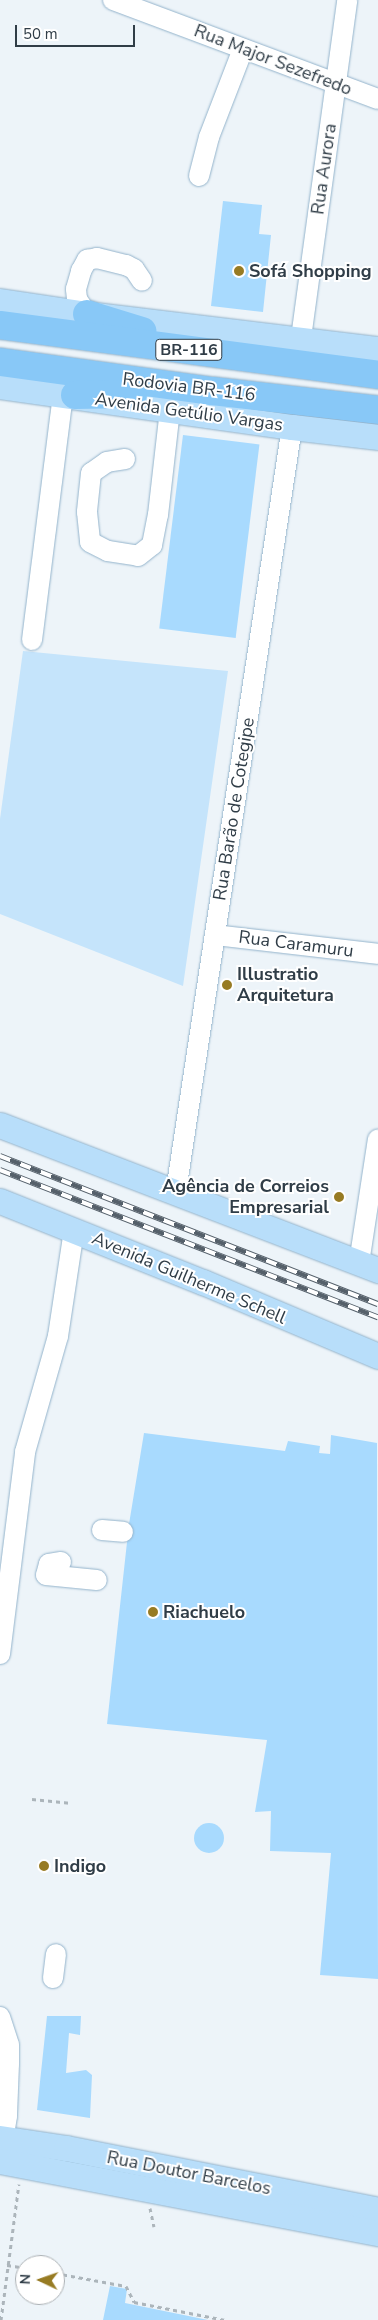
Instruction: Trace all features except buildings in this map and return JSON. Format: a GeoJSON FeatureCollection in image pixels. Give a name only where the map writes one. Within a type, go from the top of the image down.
{"type":"FeatureCollection","features":[{"type":"Feature","properties":{"kind":"highway","name":"BR-116"},"geometry":{"type":"LineString","coordinates":[[87,314],[215,354]]}},
{"type":"Feature","properties":{"kind":"highway","name":"Rodovia BR-116"},"geometry":{"type":"LineString","coordinates":[[0,325],[378,375]]}},
{"type":"Feature","properties":{"kind":"highway","name":"Rodovia BR-116"},"geometry":{"type":"LineString","coordinates":[[0,362],[212,391],[378,410]]}},
{"type":"Feature","properties":{"kind":"highway","name":"BR-116"},"geometry":{"type":"LineString","coordinates":[[69,395],[212,391]]}},
{"type":"Feature","properties":{"kind":"main road"},"geometry":{"type":"LineString","coordinates":[[0,302],[378,349]]}},
{"type":"Feature","properties":{"kind":"main road","name":"Avenida Getúlio Vargas"},"geometry":{"type":"LineString","coordinates":[[0,386],[292,428],[378,437]]}},
{"type":"Feature","properties":{"kind":"main road"},"geometry":{"type":"LineString","coordinates":[[0,1125],[369,1266]]}},
{"type":"Feature","properties":{"kind":"main road","name":"Avenida Guilherme Schell"},"geometry":{"type":"LineString","coordinates":[[0,1201],[378,1356]]}},
{"type":"Feature","properties":{"kind":"main road","name":"Rua Doutor Barcelos"},"geometry":{"type":"LineString","coordinates":[[1,2149],[66,2148],[378,2210]]}},
{"type":"Feature","properties":{"kind":"main road","name":"Rua Doutor Barcelos"},"geometry":{"type":"LineString","coordinates":[[1,2149],[378,2232]]}},
{"type":"Feature","properties":{"kind":"street","name":"Rua Major Sezefredo"},"geometry":{"type":"LineString","coordinates":[[113,0],[378,99]]}},
{"type":"Feature","properties":{"kind":"street","name":"Rua Aurora"},"geometry":{"type":"LineString","coordinates":[[301,338],[347,0]]}},
{"type":"Feature","properties":{"kind":"street"},"geometry":{"type":"LineString","coordinates":[[199,176],[210,137],[243,49]]}},
{"type":"Feature","properties":{"kind":"street"},"geometry":{"type":"LineString","coordinates":[[87,314],[77,299],[76,289],[81,271],[87,260],[97,258],[126,265],[134,269],[142,281]]}},
{"type":"Feature","properties":{"kind":"street"},"geometry":{"type":"LineString","coordinates":[[32,640],[69,395]]}},
{"type":"Feature","properties":{"kind":"street"},"geometry":{"type":"LineString","coordinates":[[126,459],[107,462],[92,473],[87,512],[90,542],[108,550],[138,556],[152,545],[158,515],[170,410]]}},
{"type":"Feature","properties":{"kind":"street","name":"Rua Barão de Cotegipe"},"geometry":{"type":"LineString","coordinates":[[176,1191],[292,428]]}},
{"type":"Feature","properties":{"kind":"street","name":"Rua Caramuru"},"geometry":{"type":"LineString","coordinates":[[214,935],[378,954]]}},
{"type":"Feature","properties":{"kind":"street"},"geometry":{"type":"LineString","coordinates":[[369,1266],[378,1139]]}},
{"type":"Feature","properties":{"kind":"street"},"geometry":{"type":"LineString","coordinates":[[0,1654],[25,1452],[58,1336],[74,1230]]}},
{"type":"Feature","properties":{"kind":"street"},"geometry":{"type":"LineString","coordinates":[[102,1530],[123,1532]]}},
{"type":"Feature","properties":{"kind":"street"},"geometry":{"type":"LineString","coordinates":[[61,1562],[49,1564],[46,1575],[96,1580]]}},
{"type":"Feature","properties":{"kind":"street"},"geometry":{"type":"LineString","coordinates":[[53,1978],[56,1954]]}},
{"type":"Feature","properties":{"kind":"street"},"geometry":{"type":"LineString","coordinates":[[0,2017],[8,2045],[10,2063],[1,2149]]}},
{"type":"Feature","properties":{"kind":"path"},"geometry":{"type":"LineString","coordinates":[[32,1799],[72,1802]]}},
{"type":"Feature","properties":{"kind":"path"},"geometry":{"type":"LineString","coordinates":[[1,2320],[19,2180]]}},
{"type":"Feature","properties":{"kind":"path"},"geometry":{"type":"LineString","coordinates":[[150,2206],[154,2227]]}},
{"type":"Feature","properties":{"kind":"path"},"geometry":{"type":"LineString","coordinates":[[7,2265],[15,2266]]}},
{"type":"Feature","properties":{"kind":"path"},"geometry":{"type":"LineString","coordinates":[[65,2275],[126,2286],[134,2302],[226,2320]]}},
{"type":"Feature","properties":{"kind":"shaded area"},"geometry":{"type":"Polygon","coordinates":[[[23,651],[228,671],[183,986],[0,914],[0,819],[23,651]]]}},
{"type":"Feature","properties":{"kind":"railway"},"geometry":{"type":"LineString","coordinates":[[0,1156],[378,1304]]}},
{"type":"Feature","properties":{"kind":"railway"},"geometry":{"type":"LineString","coordinates":[[0,1170],[378,1317]]}},
{"type":"Feature","properties":{"kind":"place","name":"Sofá Shopping"},"geometry":{"type":"Point","coordinates":[239,271]}},
{"type":"Feature","properties":{"kind":"place","name":"Illustratio Arquitetura"},"geometry":{"type":"Point","coordinates":[227,985]}},
{"type":"Feature","properties":{"kind":"place","name":"Agência de Correios Empresarial"},"geometry":{"type":"Point","coordinates":[339,1197]}},
{"type":"Feature","properties":{"kind":"place","name":"Riachuelo"},"geometry":{"type":"Point","coordinates":[153,1612]}},
{"type":"Feature","properties":{"kind":"place","name":"Indigo"},"geometry":{"type":"Point","coordinates":[44,1866]}}]}
